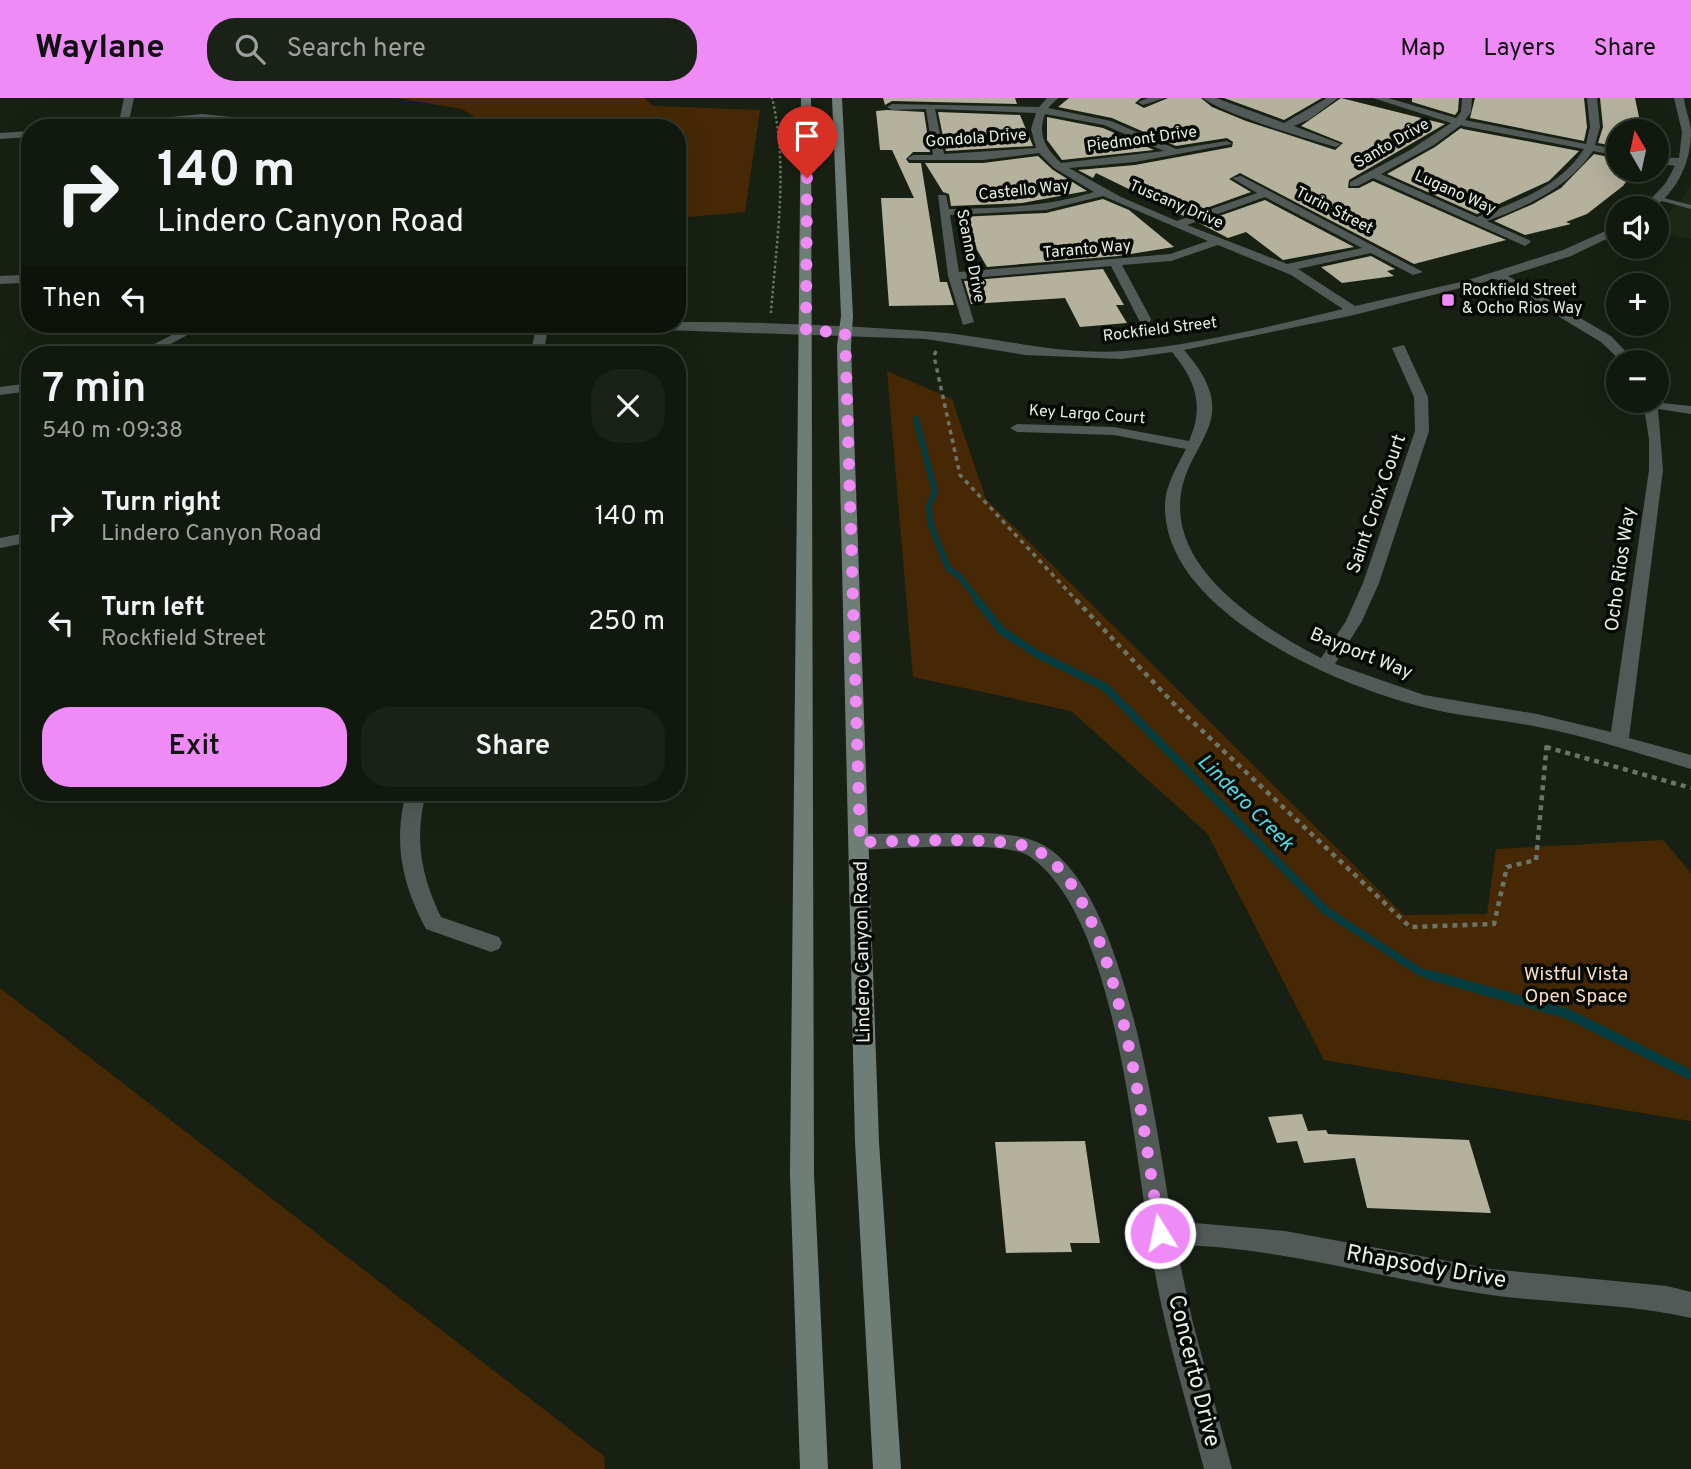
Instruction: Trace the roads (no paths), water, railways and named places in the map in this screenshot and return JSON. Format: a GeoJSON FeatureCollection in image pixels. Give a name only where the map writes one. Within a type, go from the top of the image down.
{"type":"FeatureCollection","features":[{"type":"Feature","properties":{"kind":"main road"},"geometry":{"type":"LineString","coordinates":[[806,98],[802,1174],[814,1469]]}},
{"type":"Feature","properties":{"kind":"main road","name":"Lindero Canyon Road"},"geometry":{"type":"LineString","coordinates":[[837,98],[867,1142],[887,1469]]}},
{"type":"Feature","properties":{"kind":"street"},"geometry":{"type":"LineString","coordinates":[[124,119],[129,98]]}},
{"type":"Feature","properties":{"kind":"street"},"geometry":{"type":"LineString","coordinates":[[1041,150],[1036,130],[1042,109],[1053,98]]}},
{"type":"Feature","properties":{"kind":"street"},"geometry":{"type":"LineString","coordinates":[[1143,102],[1160,98]]}},
{"type":"Feature","properties":{"kind":"street"},"geometry":{"type":"LineString","coordinates":[[1208,98],[1336,144]]}},
{"type":"Feature","properties":{"kind":"street"},"geometry":{"type":"LineString","coordinates":[[1284,127],[1306,117],[1333,98]]}},
{"type":"Feature","properties":{"kind":"street"},"geometry":{"type":"LineString","coordinates":[[1378,98],[1458,121],[1606,150]]}},
{"type":"Feature","properties":{"kind":"street","name":"Santo Drive"},"geometry":{"type":"LineString","coordinates":[[1354,184],[1423,146],[1458,121],[1466,113],[1468,98]]}},
{"type":"Feature","properties":{"kind":"street"},"geometry":{"type":"LineString","coordinates":[[1479,220],[1522,204],[1554,186],[1577,167],[1594,136],[1592,98]]}},
{"type":"Feature","properties":{"kind":"street"},"geometry":{"type":"LineString","coordinates":[[1662,196],[1674,181],[1681,164],[1687,136],[1679,98]]}},
{"type":"Feature","properties":{"kind":"street"},"geometry":{"type":"LineString","coordinates":[[930,106],[939,158]]}},
{"type":"Feature","properties":{"kind":"street"},"geometry":{"type":"LineString","coordinates":[[892,107],[1042,109],[1100,119],[1154,140],[1175,153]]}},
{"type":"Feature","properties":{"kind":"street"},"geometry":{"type":"LineString","coordinates":[[182,119],[254,119]]}},
{"type":"Feature","properties":{"kind":"street"},"geometry":{"type":"LineString","coordinates":[[0,146],[4,136]]}},
{"type":"Feature","properties":{"kind":"street","name":"Piedmont Drive"},"geometry":{"type":"LineString","coordinates":[[1061,166],[1227,144]]}},
{"type":"Feature","properties":{"kind":"street","name":"Gondola Drive"},"geometry":{"type":"LineString","coordinates":[[913,158],[1041,150]]}},
{"type":"Feature","properties":{"kind":"street","name":"Tuscany Drive"},"geometry":{"type":"LineString","coordinates":[[1041,150],[1078,181],[1285,268],[1354,311]]}},
{"type":"Feature","properties":{"kind":"street"},"geometry":{"type":"LineString","coordinates":[[1670,162],[1681,164]]}},
{"type":"Feature","properties":{"kind":"street","name":"Lugano Way"},"geometry":{"type":"LineString","coordinates":[[1372,174],[1525,242]]}},
{"type":"Feature","properties":{"kind":"street","name":"Turin Street"},"geometry":{"type":"LineString","coordinates":[[1237,178],[1417,272]]}},
{"type":"Feature","properties":{"kind":"street","name":"Castello Way"},"geometry":{"type":"LineString","coordinates":[[945,212],[994,211],[1064,204],[1104,192]]}},
{"type":"Feature","properties":{"kind":"street"},"geometry":{"type":"LineString","coordinates":[[1179,224],[1266,193]]}},
{"type":"Feature","properties":{"kind":"street","name":"Scanno Drive"},"geometry":{"type":"LineString","coordinates":[[942,197],[954,276],[968,321]]}},
{"type":"Feature","properties":{"kind":"street","name":"Rockfield Street"},"geometry":{"type":"LineString","coordinates":[[686,327],[942,337],[1025,351],[1070,355],[1122,355],[1176,349],[1354,311],[1498,275],[1567,253],[1606,234]]}},
{"type":"Feature","properties":{"kind":"street","name":"Taranto Way"},"geometry":{"type":"LineString","coordinates":[[954,276],[1171,257],[1220,241]]}},
{"type":"Feature","properties":{"kind":"street"},"geometry":{"type":"LineString","coordinates":[[1285,268],[1373,249]]}},
{"type":"Feature","properties":{"kind":"street"},"geometry":{"type":"LineString","coordinates":[[1115,263],[1145,319]]}},
{"type":"Feature","properties":{"kind":"street"},"geometry":{"type":"LineString","coordinates":[[1498,275],[1606,339],[1617,350]]}},
{"type":"Feature","properties":{"kind":"street"},"geometry":{"type":"LineString","coordinates":[[0,281],[21,279]]}},
{"type":"Feature","properties":{"kind":"street"},"geometry":{"type":"LineString","coordinates":[[158,346],[184,333]]}},
{"type":"Feature","properties":{"kind":"street","name":"Saint Croix Court"},"geometry":{"type":"LineString","coordinates":[[1324,666],[1354,621],[1371,583],[1422,431],[1420,397],[1399,348]]}},
{"type":"Feature","properties":{"kind":"street","name":"Bayport Way"},"geometry":{"type":"LineString","coordinates":[[1176,349],[1196,374],[1205,396],[1206,422],[1179,472],[1172,495],[1174,526],[1186,554],[1207,584],[1235,611],[1273,638],[1324,666],[1424,702],[1550,723],[1691,762]]}},
{"type":"Feature","properties":{"kind":"street"},"geometry":{"type":"LineString","coordinates":[[0,391],[21,388]]}},
{"type":"Feature","properties":{"kind":"street"},"geometry":{"type":"LineString","coordinates":[[1669,406],[1691,410]]}},
{"type":"Feature","properties":{"kind":"street","name":"Ocho Rios Way"},"geometry":{"type":"LineString","coordinates":[[1619,742],[1656,470],[1652,413]]}},
{"type":"Feature","properties":{"kind":"street","name":"Key Largo Court"},"geometry":{"type":"LineString","coordinates":[[1017,428],[1114,431],[1195,446]]}},
{"type":"Feature","properties":{"kind":"street"},"geometry":{"type":"LineString","coordinates":[[0,543],[21,539]]}},
{"type":"Feature","properties":{"kind":"street"},"geometry":{"type":"LineString","coordinates":[[415,801],[407,846],[412,877],[433,923],[491,943]]}},
{"type":"Feature","properties":{"kind":"street","name":"Concerto Drive"},"geometry":{"type":"LineString","coordinates":[[860,842],[1005,842],[1034,849],[1059,867],[1085,909],[1106,959],[1127,1036],[1160,1233],[1218,1469]]}},
{"type":"Feature","properties":{"kind":"street","name":"Rhapsody Drive"},"geometry":{"type":"LineString","coordinates":[[1160,1233],[1204,1232],[1299,1245],[1491,1282],[1659,1299],[1691,1305]]}},
{"type":"Feature","properties":{"kind":"lane"},"geometry":{"type":"LineString","coordinates":[[1669,201],[1691,207]]}},
{"type":"Feature","properties":{"kind":"waterway","name":"Lindero Creek"},"geometry":{"type":"LineString","coordinates":[[916,419],[935,492],[929,505],[930,523],[948,568],[959,576],[979,601]]}},
{"type":"Feature","properties":{"kind":"waterway","name":"Lindero Creek"},"geometry":{"type":"LineString","coordinates":[[977,600],[1002,631],[1039,655],[1105,687],[1325,910],[1420,972],[1436,977]]}},
{"type":"Feature","properties":{"kind":"waterway","name":"Lindero Creek"},"geometry":{"type":"LineString","coordinates":[[1430,975],[1568,1014],[1691,1075]]}},
{"type":"Feature","properties":{"kind":"place","name":"Rockfield Street & Ocho Rios Way"},"geometry":{"type":"Point","coordinates":[1448,300]}},
{"type":"Feature","properties":{"kind":"park label","name":"Wistful Vista Open Space"},"geometry":{"type":"Point","coordinates":[1576,986]}}]}
